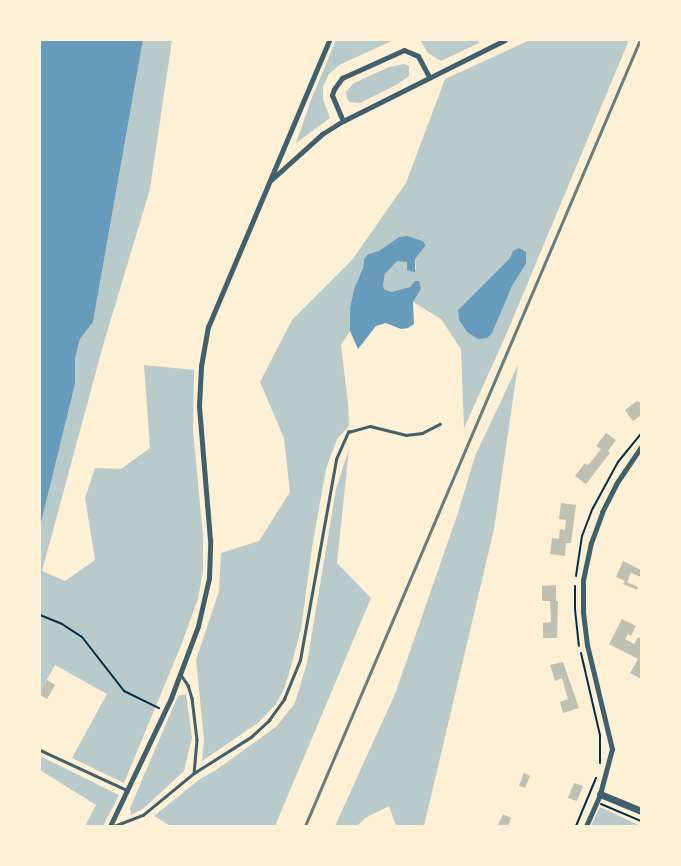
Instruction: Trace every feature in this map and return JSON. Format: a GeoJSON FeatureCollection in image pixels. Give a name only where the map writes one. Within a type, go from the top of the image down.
{"type":"FeatureCollection","features":[{"type":"Feature","properties":{"kind":"street"},"geometry":{"type":"LineString","coordinates":[[110,826],[180,674],[198,626],[209,578],[210,540],[199,405],[201,366],[208,327],[329,40]]}},
{"type":"Feature","properties":{"kind":"street"},"geometry":{"type":"LineString","coordinates":[[268,182],[322,134],[343,121],[505,40]]}},
{"type":"Feature","properties":{"kind":"street"},"geometry":{"type":"LineString","coordinates":[[343,121],[332,96],[334,89],[342,78],[404,50],[418,56],[429,77]]}},
{"type":"Feature","properties":{"kind":"street"},"geometry":{"type":"LineString","coordinates":[[586,826],[600,794],[612,749],[587,645],[583,611],[583,580],[591,543],[602,512],[616,484],[641,447]]}},
{"type":"Feature","properties":{"kind":"street"},"geometry":{"type":"LineString","coordinates":[[600,794],[641,811]]}},
{"type":"Feature","properties":{"kind":"lane"},"geometry":{"type":"LineString","coordinates":[[114,826],[143,815],[194,773],[251,737],[269,720],[290,686],[300,660],[336,459],[348,432],[370,426],[406,435],[422,433],[440,424]]}},
{"type":"Feature","properties":{"kind":"lane"},"geometry":{"type":"LineString","coordinates":[[180,674],[188,684],[192,698],[197,740],[194,773]]}},
{"type":"Feature","properties":{"kind":"lane"},"geometry":{"type":"LineString","coordinates":[[40,750],[127,790]]}},
{"type":"Feature","properties":{"kind":"path"},"geometry":{"type":"LineString","coordinates":[[40,615],[62,624],[82,637],[124,691],[165,710]]}},
{"type":"Feature","properties":{"kind":"path"},"geometry":{"type":"LineString","coordinates":[[596,802],[641,821]]}},
{"type":"Feature","properties":{"kind":"shaded area"},"geometry":{"type":"Polygon","coordinates":[[[143,40],[172,40],[150,189],[104,342],[42,571],[65,581],[95,560],[85,498],[95,468],[121,469],[150,448],[144,365],[194,370],[193,430],[203,536],[203,570],[198,599],[182,643],[124,783],[72,758],[107,694],[55,665],[40,692],[40,527],[75,384],[75,359],[80,339],[93,322],[143,40]]]}},
{"type":"Feature","properties":{"kind":"shaded area"},"geometry":{"type":"Polygon","coordinates":[[[336,40],[394,40],[341,64],[329,74],[323,87],[323,99],[330,118],[296,143],[311,100],[336,40]]]}},
{"type":"Feature","properties":{"kind":"shaded area"},"geometry":{"type":"Polygon","coordinates":[[[420,40],[478,40],[479,43],[441,61],[428,53],[420,40]]]}},
{"type":"Feature","properties":{"kind":"shaded area"},"geometry":{"type":"Polygon","coordinates":[[[530,40],[629,40],[506,335],[464,428],[461,349],[441,319],[413,302],[421,289],[415,281],[410,287],[391,292],[384,289],[383,285],[385,274],[397,260],[403,260],[416,269],[415,259],[426,244],[423,241],[408,236],[399,237],[379,251],[368,254],[364,259],[363,268],[354,289],[350,308],[350,331],[341,345],[349,426],[337,439],[326,469],[312,548],[301,629],[284,689],[276,704],[258,723],[202,761],[204,740],[196,660],[219,591],[221,553],[259,541],[290,492],[284,438],[260,382],[292,320],[352,260],[406,183],[445,79],[530,40]],[[510,258],[458,310],[459,320],[467,332],[495,324],[512,286],[526,264],[510,258]]]}},
{"type":"Feature","properties":{"kind":"shaded area"},"geometry":{"type":"Polygon","coordinates":[[[404,64],[409,66],[409,76],[398,84],[360,103],[349,102],[346,92],[354,83],[389,67],[404,64]]]}},
{"type":"Feature","properties":{"kind":"shaded area"},"geometry":{"type":"Polygon","coordinates":[[[518,365],[494,529],[424,826],[396,826],[389,806],[365,818],[357,826],[335,826],[395,694],[458,513],[475,456],[518,365]]]}},
{"type":"Feature","properties":{"kind":"shaded area"},"geometry":{"type":"Polygon","coordinates":[[[349,449],[337,563],[371,598],[275,826],[171,826],[154,816],[200,779],[216,770],[276,727],[295,703],[307,663],[336,489],[349,449]]]}},
{"type":"Feature","properties":{"kind":"shaded area"},"geometry":{"type":"Polygon","coordinates":[[[186,694],[192,738],[184,771],[144,808],[131,815],[130,808],[178,696],[186,694]]]}},
{"type":"Feature","properties":{"kind":"shaded area"},"geometry":{"type":"Polygon","coordinates":[[[40,756],[119,795],[103,826],[85,826],[96,805],[40,770],[40,756]]]}},
{"type":"Feature","properties":{"kind":"shaded area"},"geometry":{"type":"Polygon","coordinates":[[[600,807],[641,826],[591,826],[600,807]]]}},
{"type":"Feature","properties":{"kind":"water"},"geometry":{"type":"Polygon","coordinates":[[[40,40],[143,40],[93,322],[80,339],[75,359],[75,384],[40,527],[40,40]]]}},
{"type":"Feature","properties":{"kind":"water"},"geometry":{"type":"Polygon","coordinates":[[[408,236],[423,241],[426,245],[415,259],[415,272],[407,270],[407,262],[397,261],[385,274],[383,285],[384,289],[391,292],[410,287],[415,281],[419,281],[421,289],[413,302],[414,324],[408,328],[401,329],[386,323],[376,326],[358,349],[350,331],[350,308],[354,289],[363,268],[364,259],[368,254],[379,251],[399,237],[408,236]]]}},
{"type":"Feature","properties":{"kind":"water"},"geometry":{"type":"Polygon","coordinates":[[[519,248],[526,252],[526,264],[512,286],[492,333],[487,338],[478,339],[467,332],[459,320],[458,310],[510,258],[513,251],[519,248]]]}},
{"type":"Feature","properties":{"kind":"building"},"geometry":{"type":"Polygon","coordinates":[[[637,401],[641,403],[641,415],[633,421],[625,410],[637,401]]]}},
{"type":"Feature","properties":{"kind":"building"},"geometry":{"type":"Polygon","coordinates":[[[606,433],[616,440],[608,451],[610,453],[586,484],[575,476],[585,463],[587,465],[590,463],[601,449],[596,446],[606,433]]]}},
{"type":"Feature","properties":{"kind":"building"},"geometry":{"type":"Polygon","coordinates":[[[561,503],[576,505],[571,543],[566,543],[565,556],[550,554],[552,538],[559,539],[560,529],[565,530],[566,520],[559,519],[561,503]]]}},
{"type":"Feature","properties":{"kind":"building"},"geometry":{"type":"Polygon","coordinates":[[[623,561],[641,570],[641,577],[631,573],[627,582],[638,587],[637,590],[623,584],[625,581],[616,577],[623,561]]]}},
{"type":"Feature","properties":{"kind":"building"},"geometry":{"type":"Polygon","coordinates":[[[556,585],[556,601],[558,601],[557,638],[543,638],[543,623],[551,622],[550,601],[542,601],[542,586],[556,585]]]}},
{"type":"Feature","properties":{"kind":"building"},"geometry":{"type":"Polygon","coordinates":[[[622,619],[636,626],[631,636],[628,634],[625,639],[634,644],[638,637],[641,639],[641,679],[630,673],[638,659],[609,644],[622,619]]]}},
{"type":"Feature","properties":{"kind":"building"},"geometry":{"type":"Polygon","coordinates":[[[563,662],[579,708],[563,713],[560,702],[568,699],[562,678],[555,681],[550,665],[563,662]]]}},
{"type":"Feature","properties":{"kind":"building"},"geometry":{"type":"Polygon","coordinates":[[[47,680],[55,685],[47,699],[40,695],[40,692],[47,680]]]}},
{"type":"Feature","properties":{"kind":"building"},"geometry":{"type":"Polygon","coordinates":[[[524,773],[530,776],[525,788],[519,786],[524,773]]]}},
{"type":"Feature","properties":{"kind":"building"},"geometry":{"type":"Polygon","coordinates":[[[574,783],[583,786],[577,801],[568,798],[574,783]]]}},
{"type":"Feature","properties":{"kind":"building"},"geometry":{"type":"Polygon","coordinates":[[[503,814],[511,818],[508,826],[498,825],[503,814]]]}},
{"type":"Feature","properties":{"kind":"railway"},"geometry":{"type":"LineString","coordinates":[[305,826],[640,40]]}}]}
